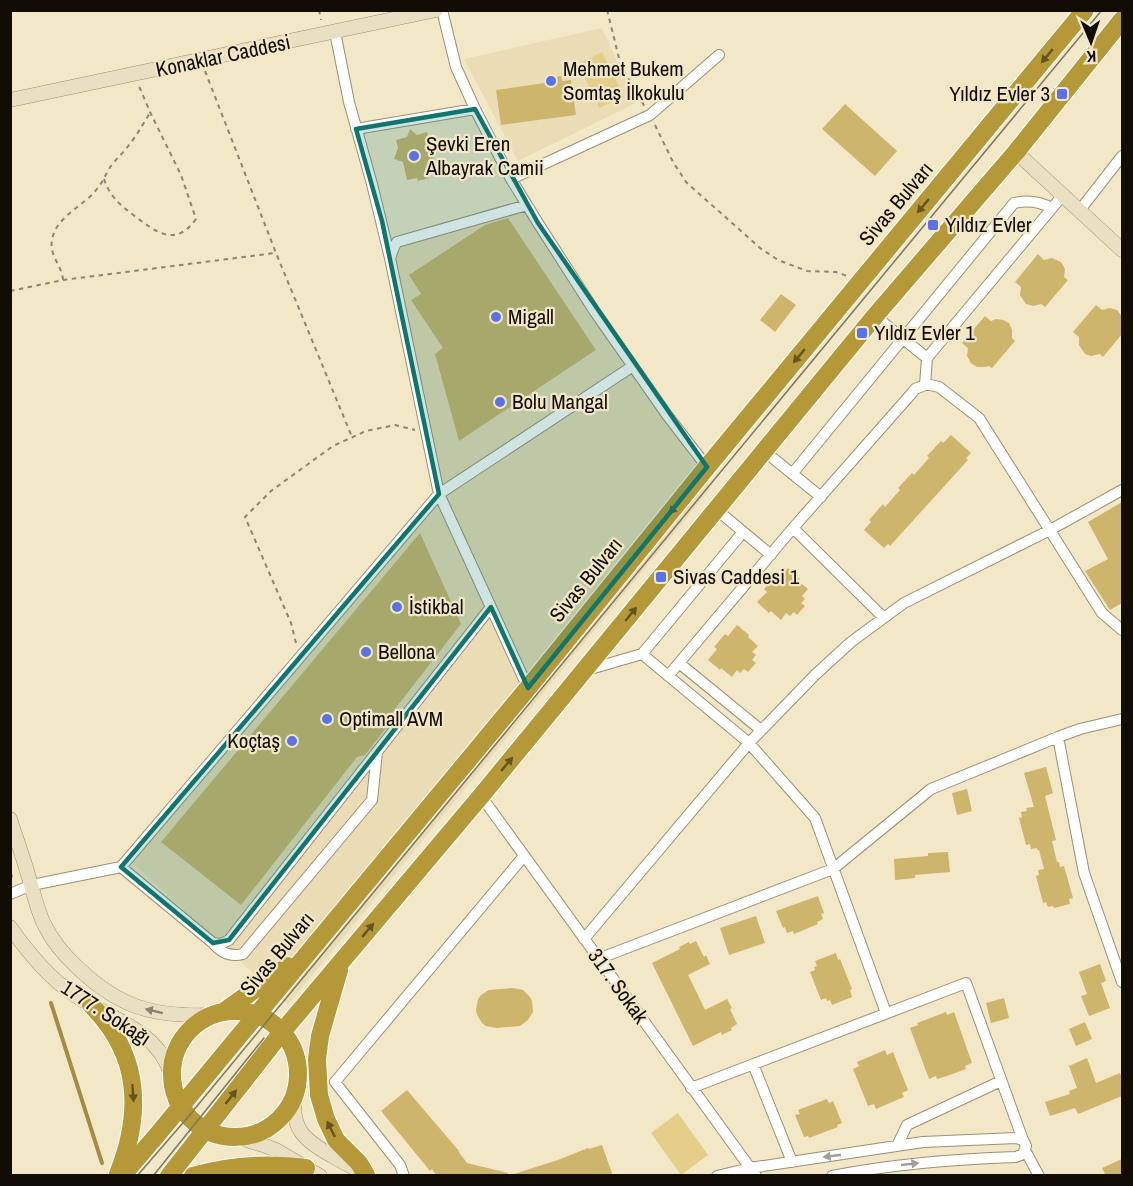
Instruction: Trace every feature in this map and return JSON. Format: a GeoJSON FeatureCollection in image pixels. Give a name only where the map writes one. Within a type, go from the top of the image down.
{"type":"FeatureCollection","features":[{"type":"Feature","properties":{"kind":"highway","name":"Sivas Bulvarı"},"geometry":{"type":"LineString","coordinates":[[120,1176],[528,688],[1084,10]]}},
{"type":"Feature","properties":{"kind":"highway"},"geometry":{"type":"LineString","coordinates":[[169,1176],[282,1032],[584,671],[875,316],[1016,152],[1122,20]]}},
{"type":"Feature","properties":{"kind":"highway"},"geometry":{"type":"LineString","coordinates":[[217,1013],[234,1011],[257,1014],[282,1032],[294,1050],[297,1061],[298,1083],[294,1098],[285,1113],[268,1128],[248,1136],[215,1134],[205,1130],[188,1117],[180,1107],[171,1075],[175,1053],[185,1034],[202,1020],[217,1013],[309,951]]}},
{"type":"Feature","properties":{"kind":"highway"},"geometry":{"type":"LineString","coordinates":[[341,962],[320,1036],[317,1059],[318,1088],[324,1113],[336,1140],[359,1163],[366,1175]]}},
{"type":"Feature","properties":{"kind":"highway"},"geometry":{"type":"LineString","coordinates":[[91,1005],[109,1024],[116,1036],[127,1059],[133,1083],[134,1104],[131,1131],[120,1176]]}},
{"type":"Feature","properties":{"kind":"highway"},"geometry":{"type":"LineString","coordinates":[[193,1176],[226,1168],[264,1164],[313,1172]]}},
{"type":"Feature","properties":{"kind":"street","name":"Konaklar Caddesi"},"geometry":{"type":"LineString","coordinates":[[10,100],[436,10]]}},
{"type":"Feature","properties":{"kind":"street"},"geometry":{"type":"LineString","coordinates":[[442,10],[456,67],[511,179],[595,312],[667,415],[707,467]]}},
{"type":"Feature","properties":{"kind":"street"},"geometry":{"type":"LineString","coordinates":[[335,32],[356,129],[390,258],[439,494],[528,688]]}},
{"type":"Feature","properties":{"kind":"street"},"geometry":{"type":"LineString","coordinates":[[511,179],[650,115],[719,55]]}},
{"type":"Feature","properties":{"kind":"street"},"geometry":{"type":"LineString","coordinates":[[356,129],[475,109]]}},
{"type":"Feature","properties":{"kind":"street"},"geometry":{"type":"LineString","coordinates":[[1016,152],[1122,250]]}},
{"type":"Feature","properties":{"kind":"street"},"geometry":{"type":"LineString","coordinates":[[1080,210],[1122,156]]}},
{"type":"Feature","properties":{"kind":"street"},"geometry":{"type":"LineString","coordinates":[[925,385],[927,358],[1063,195]]}},
{"type":"Feature","properties":{"kind":"street"},"geometry":{"type":"LineString","coordinates":[[792,474],[1014,203],[1036,202],[1051,208]]}},
{"type":"Feature","properties":{"kind":"street"},"geometry":{"type":"LineString","coordinates":[[390,258],[397,242],[527,205]]}},
{"type":"Feature","properties":{"kind":"street"},"geometry":{"type":"LineString","coordinates":[[875,316],[927,358]]}},
{"type":"Feature","properties":{"kind":"street"},"geometry":{"type":"LineString","coordinates":[[10,894],[32,885],[121,867],[439,494],[633,366]]}},
{"type":"Feature","properties":{"kind":"street"},"geometry":{"type":"LineString","coordinates":[[668,676],[915,389],[925,385],[939,387],[980,418],[1101,613],[1122,630]]}},
{"type":"Feature","properties":{"kind":"street"},"geometry":{"type":"LineString","coordinates":[[764,452],[821,497]]}},
{"type":"Feature","properties":{"kind":"street"},"geometry":{"type":"LineString","coordinates":[[584,939],[749,743],[833,658],[904,603],[1050,530],[1122,490]]}},
{"type":"Feature","properties":{"kind":"street"},"geometry":{"type":"LineString","coordinates":[[717,510],[771,555]]}},
{"type":"Feature","properties":{"kind":"street"},"geometry":{"type":"LineString","coordinates":[[793,528],[884,617]]}},
{"type":"Feature","properties":{"kind":"street"},"geometry":{"type":"LineString","coordinates":[[584,671],[642,654],[743,532]]}},
{"type":"Feature","properties":{"kind":"street"},"geometry":{"type":"LineString","coordinates":[[213,943],[221,944],[229,940],[491,607]]}},
{"type":"Feature","properties":{"kind":"street"},"geometry":{"type":"LineString","coordinates":[[642,654],[749,743],[815,818],[886,1013]]}},
{"type":"Feature","properties":{"kind":"street"},"geometry":{"type":"LineString","coordinates":[[679,663],[761,730]]}},
{"type":"Feature","properties":{"kind":"street"},"geometry":{"type":"LineString","coordinates":[[598,959],[833,868],[931,789],[1058,737],[1122,719]]}},
{"type":"Feature","properties":{"kind":"street"},"geometry":{"type":"LineString","coordinates":[[1058,737],[1084,873],[1119,963],[1122,982]]}},
{"type":"Feature","properties":{"kind":"street"},"geometry":{"type":"LineString","coordinates":[[121,867],[220,950],[234,955],[243,954],[372,800],[377,752]]}},
{"type":"Feature","properties":{"kind":"street","name":"317. Sokak"},"geometry":{"type":"LineString","coordinates":[[480,796],[753,1172]]}},
{"type":"Feature","properties":{"kind":"street","name":"1777. Sokağı"},"geometry":{"type":"LineString","coordinates":[[10,819],[41,916],[50,935],[65,955],[98,986],[117,999],[148,1010],[179,1015],[217,1013]]}},
{"type":"Feature","properties":{"kind":"street"},"geometry":{"type":"LineString","coordinates":[[404,1176],[400,1165],[335,1082],[524,856]]}},
{"type":"Feature","properties":{"kind":"street","name":"1777. Sokağı"},"geometry":{"type":"LineString","coordinates":[[10,927],[36,961],[70,992],[152,1042],[166,1060],[171,1075]]}},
{"type":"Feature","properties":{"kind":"street"},"geometry":{"type":"LineString","coordinates":[[691,1088],[966,983],[1024,1145],[1039,1176]]}},
{"type":"Feature","properties":{"kind":"street"},"geometry":{"type":"LineString","coordinates":[[753,1064],[792,1162]]}},
{"type":"Feature","properties":{"kind":"street"},"geometry":{"type":"LineString","coordinates":[[897,1146],[907,1125],[1001,1081]]}},
{"type":"Feature","properties":{"kind":"street"},"geometry":{"type":"LineString","coordinates":[[294,1098],[296,1122],[304,1137],[366,1175]]}},
{"type":"Feature","properties":{"kind":"street"},"geometry":{"type":"LineString","coordinates":[[237,1137],[276,1150],[313,1172]]}},
{"type":"Feature","properties":{"kind":"street"},"geometry":{"type":"LineString","coordinates":[[717,1176],[753,1172],[792,1162],[923,1142],[1017,1138],[1024,1145]]}},
{"type":"Feature","properties":{"kind":"street"},"geometry":{"type":"LineString","coordinates":[[832,1176],[933,1161],[1016,1157],[1020,1156],[1024,1145]]}},
{"type":"Feature","properties":{"kind":"path"},"geometry":{"type":"LineString","coordinates":[[607,10],[621,66],[686,182],[760,248],[778,260],[807,272],[836,272],[860,282]]}},
{"type":"Feature","properties":{"kind":"path"},"geometry":{"type":"LineString","coordinates":[[201,60],[276,253],[352,437]]}},
{"type":"Feature","properties":{"kind":"path"},"geometry":{"type":"LineString","coordinates":[[104,179],[115,200],[155,231],[166,234],[179,233],[196,219],[181,175],[134,74]]}},
{"type":"Feature","properties":{"kind":"path"},"geometry":{"type":"LineString","coordinates":[[63,280],[62,272],[52,250],[54,231],[62,219],[88,198],[104,179],[150,112]]}},
{"type":"Feature","properties":{"kind":"path"},"geometry":{"type":"LineString","coordinates":[[10,291],[63,280],[276,253]]}},
{"type":"Feature","properties":{"kind":"path"},"geometry":{"type":"LineString","coordinates":[[300,657],[291,623],[245,517],[271,491],[333,446],[366,430],[395,425],[426,434]]}},
{"type":"Feature","properties":{"kind":"highlighted area"},"geometry":{"type":"Polygon","coordinates":[[[475,109],[538,223],[707,467],[528,688],[491,607],[229,940],[213,943],[121,867],[439,494],[382,221],[356,129],[475,109]]]}},
{"type":"Feature","properties":{"kind":"shaded area","name":"Mehmet Bukem Somtaş İlkokulu"},"geometry":{"type":"Polygon","coordinates":[[[602,28],[636,103],[518,161],[464,59],[602,28]]]}},
{"type":"Feature","properties":{"kind":"shaded area"},"geometry":{"type":"Polygon","coordinates":[[[602,52],[624,97],[599,108],[578,64],[602,52]]]}},
{"type":"Feature","properties":{"kind":"shaded area"},"geometry":{"type":"Polygon","coordinates":[[[526,206],[711,488],[288,1005],[127,858],[437,496],[388,245],[526,206]]]}},
{"type":"Feature","properties":{"kind":"shaded area"},"geometry":{"type":"Polygon","coordinates":[[[678,1113],[708,1155],[681,1175],[651,1133],[678,1113]]]}},
{"type":"Feature","properties":{"kind":"building"},"geometry":{"type":"Polygon","coordinates":[[[561,76],[562,81],[571,80],[576,115],[501,125],[496,90],[552,82],[551,78],[561,76]]]}},
{"type":"Feature","properties":{"kind":"building"},"geometry":{"type":"Polygon","coordinates":[[[845,104],[897,151],[875,176],[822,129],[845,104]]]}},
{"type":"Feature","properties":{"kind":"building","name":"Şevki Eren Albayrak Camii"},"geometry":{"type":"Polygon","coordinates":[[[410,129],[417,135],[427,132],[430,142],[438,144],[432,153],[435,162],[430,163],[433,172],[428,173],[429,178],[418,181],[417,178],[407,180],[403,162],[394,159],[398,148],[396,140],[407,137],[410,129]]]}},
{"type":"Feature","properties":{"kind":"building"},"geometry":{"type":"Polygon","coordinates":[[[508,218],[596,350],[459,441],[435,354],[443,348],[411,300],[421,294],[409,275],[485,225],[508,218]]]}},
{"type":"Feature","properties":{"kind":"building"},"geometry":{"type":"Polygon","coordinates":[[[1038,254],[1044,260],[1052,258],[1061,262],[1065,269],[1064,277],[1068,280],[1045,307],[1041,304],[1033,306],[1026,304],[1020,295],[1021,287],[1015,282],[1038,254]]]}},
{"type":"Feature","properties":{"kind":"building"},"geometry":{"type":"Polygon","coordinates":[[[781,294],[796,305],[775,332],[760,320],[781,294]]]}},
{"type":"Feature","properties":{"kind":"building"},"geometry":{"type":"Polygon","coordinates":[[[1096,305],[1102,310],[1110,308],[1117,310],[1122,316],[1122,334],[1103,357],[1100,354],[1091,356],[1085,354],[1079,345],[1079,337],[1073,332],[1096,305]]]}},
{"type":"Feature","properties":{"kind":"building"},"geometry":{"type":"Polygon","coordinates":[[[985,316],[991,321],[996,319],[1009,323],[1012,338],[1015,341],[992,368],[977,367],[971,363],[967,356],[968,348],[962,343],[985,316]]]}},
{"type":"Feature","properties":{"kind":"building"},"geometry":{"type":"Polygon","coordinates":[[[951,435],[971,453],[966,458],[968,460],[890,546],[888,544],[884,548],[864,530],[871,522],[869,520],[883,504],[885,507],[900,490],[898,488],[912,473],[914,475],[941,441],[943,443],[951,435]]]}},
{"type":"Feature","properties":{"kind":"building"},"geometry":{"type":"Polygon","coordinates":[[[1122,502],[1122,603],[1110,610],[1085,571],[1108,559],[1088,522],[1122,502]]]}},
{"type":"Feature","properties":{"kind":"building","name":"Optimall AVM"},"geometry":{"type":"Polygon","coordinates":[[[420,533],[461,624],[391,714],[390,723],[365,755],[357,757],[241,905],[161,842],[420,533]]]}},
{"type":"Feature","properties":{"kind":"building"},"geometry":{"type":"Polygon","coordinates":[[[788,568],[808,589],[802,596],[805,599],[801,603],[805,606],[797,615],[794,612],[790,616],[786,613],[781,620],[757,602],[767,592],[764,589],[776,576],[778,579],[788,568]]]}},
{"type":"Feature","properties":{"kind":"building"},"geometry":{"type":"Polygon","coordinates":[[[737,625],[758,646],[752,652],[756,655],[752,660],[756,663],[748,672],[744,669],[740,673],[737,670],[732,677],[708,660],[717,649],[714,647],[737,625]]]}},
{"type":"Feature","properties":{"kind":"building"},"geometry":{"type":"Polygon","coordinates":[[[1046,767],[1053,793],[1045,796],[1056,840],[1052,841],[1057,862],[1060,867],[1064,866],[1073,898],[1069,899],[1070,904],[1054,908],[1053,906],[1048,907],[1046,902],[1043,903],[1036,876],[1039,875],[1038,870],[1044,869],[1039,850],[1031,849],[1030,844],[1026,845],[1019,818],[1022,817],[1021,812],[1027,811],[1026,808],[1034,807],[1024,773],[1046,767]]]}},
{"type":"Feature","properties":{"kind":"building"},"geometry":{"type":"Polygon","coordinates":[[[967,789],[972,811],[957,815],[952,793],[967,789]]]}},
{"type":"Feature","properties":{"kind":"building"},"geometry":{"type":"Polygon","coordinates":[[[948,852],[950,872],[915,875],[915,878],[895,880],[894,859],[948,852]]]}},
{"type":"Feature","properties":{"kind":"building"},"geometry":{"type":"Polygon","coordinates":[[[818,896],[824,913],[821,914],[823,919],[817,922],[818,924],[794,934],[793,931],[787,933],[776,911],[818,896]]]}},
{"type":"Feature","properties":{"kind":"building"},"geometry":{"type":"Polygon","coordinates":[[[756,916],[765,943],[729,955],[720,928],[756,916]]]}},
{"type":"Feature","properties":{"kind":"building"},"geometry":{"type":"Polygon","coordinates":[[[696,941],[710,964],[688,975],[705,1010],[727,999],[737,1024],[731,1028],[732,1030],[722,1035],[721,1032],[693,1046],[652,963],[689,942],[690,944],[696,941]]]}},
{"type":"Feature","properties":{"kind":"building"},"geometry":{"type":"Polygon","coordinates":[[[836,953],[852,989],[850,990],[852,997],[832,1005],[826,998],[821,1000],[810,972],[817,966],[815,961],[836,953]]]}},
{"type":"Feature","properties":{"kind":"building"},"geometry":{"type":"Polygon","coordinates":[[[1100,964],[1106,981],[1101,983],[1110,1008],[1089,1016],[1081,996],[1087,994],[1079,972],[1100,964]]]}},
{"type":"Feature","properties":{"kind":"building"},"geometry":{"type":"Polygon","coordinates":[[[513,988],[523,990],[532,1001],[533,1012],[528,1020],[520,1026],[496,1028],[482,1023],[476,1010],[481,995],[489,990],[513,988]]]}},
{"type":"Feature","properties":{"kind":"building"},"geometry":{"type":"Polygon","coordinates":[[[1004,998],[1009,1018],[991,1023],[986,1003],[1004,998]]]}},
{"type":"Feature","properties":{"kind":"building"},"geometry":{"type":"Polygon","coordinates":[[[946,1012],[947,1015],[954,1012],[972,1063],[965,1066],[966,1069],[937,1079],[936,1076],[929,1079],[910,1028],[946,1012]]]}},
{"type":"Feature","properties":{"kind":"building"},"geometry":{"type":"Polygon","coordinates":[[[1085,1022],[1092,1039],[1076,1046],[1069,1029],[1085,1022]]]}},
{"type":"Feature","properties":{"kind":"building"},"geometry":{"type":"Polygon","coordinates":[[[885,1050],[887,1055],[893,1052],[908,1090],[902,1093],[904,1097],[876,1109],[874,1104],[868,1106],[853,1069],[859,1066],[857,1062],[885,1050]]]}},
{"type":"Feature","properties":{"kind":"building"},"geometry":{"type":"Polygon","coordinates":[[[1087,1058],[1096,1083],[1120,1073],[1122,1096],[1078,1114],[1075,1108],[1050,1116],[1045,1102],[1070,1094],[1069,1091],[1077,1088],[1069,1066],[1087,1058]]]}},
{"type":"Feature","properties":{"kind":"building"},"geometry":{"type":"Polygon","coordinates":[[[407,1090],[467,1163],[508,1173],[507,1176],[437,1176],[432,1169],[430,1171],[381,1111],[407,1090]]]}},
{"type":"Feature","properties":{"kind":"building"},"geometry":{"type":"Polygon","coordinates":[[[827,1099],[829,1103],[833,1101],[842,1123],[837,1125],[838,1127],[809,1138],[804,1137],[795,1115],[800,1114],[798,1110],[827,1099]]]}},
{"type":"Feature","properties":{"kind":"building"},"geometry":{"type":"Polygon","coordinates":[[[602,1145],[613,1176],[514,1176],[514,1174],[602,1145]]]}},
{"type":"Feature","properties":{"kind":"building"},"geometry":{"type":"Polygon","coordinates":[[[1122,1159],[1122,1176],[1106,1176],[1102,1168],[1122,1159]]]}},
{"type":"Feature","properties":{"kind":"waterway"},"geometry":{"type":"LineString","coordinates":[[51,1003],[102,1163]]}},
{"type":"Feature","properties":{"kind":"tram line"},"geometry":{"type":"LineString","coordinates":[[137,1176],[1102,10]]}},
{"type":"Feature","properties":{"kind":"tram line"},"geometry":{"type":"LineString","coordinates":[[153,1176],[264,1038]]}},
{"type":"Feature","properties":{"kind":"place","name":"Mehmet Bukem Somtaş İlkokulu"},"geometry":{"type":"Point","coordinates":[551,81]}},
{"type":"Feature","properties":{"kind":"place","name":"Yıldız Evler 3"},"geometry":{"type":"Point","coordinates":[1062,94]}},
{"type":"Feature","properties":{"kind":"place","name":"Şevki Eren Albayrak Camii"},"geometry":{"type":"Point","coordinates":[414,156]}},
{"type":"Feature","properties":{"kind":"place","name":"Yıldız Evler"},"geometry":{"type":"Point","coordinates":[933,225]}},
{"type":"Feature","properties":{"kind":"place","name":"Migall"},"geometry":{"type":"Point","coordinates":[496,317]}},
{"type":"Feature","properties":{"kind":"place","name":"Yıldız Evler 1"},"geometry":{"type":"Point","coordinates":[862,333]}},
{"type":"Feature","properties":{"kind":"place","name":"Bolu Mangal"},"geometry":{"type":"Point","coordinates":[500,402]}},
{"type":"Feature","properties":{"kind":"place","name":"Sivas Caddesi 1"},"geometry":{"type":"Point","coordinates":[661,577]}},
{"type":"Feature","properties":{"kind":"place","name":"İstikbal"},"geometry":{"type":"Point","coordinates":[397,607]}},
{"type":"Feature","properties":{"kind":"place","name":"Bellona"},"geometry":{"type":"Point","coordinates":[366,652]}},
{"type":"Feature","properties":{"kind":"place","name":"Optimall AVM"},"geometry":{"type":"Point","coordinates":[327,719]}},
{"type":"Feature","properties":{"kind":"place","name":"Koçtaş"},"geometry":{"type":"Point","coordinates":[292,741]}}]}
